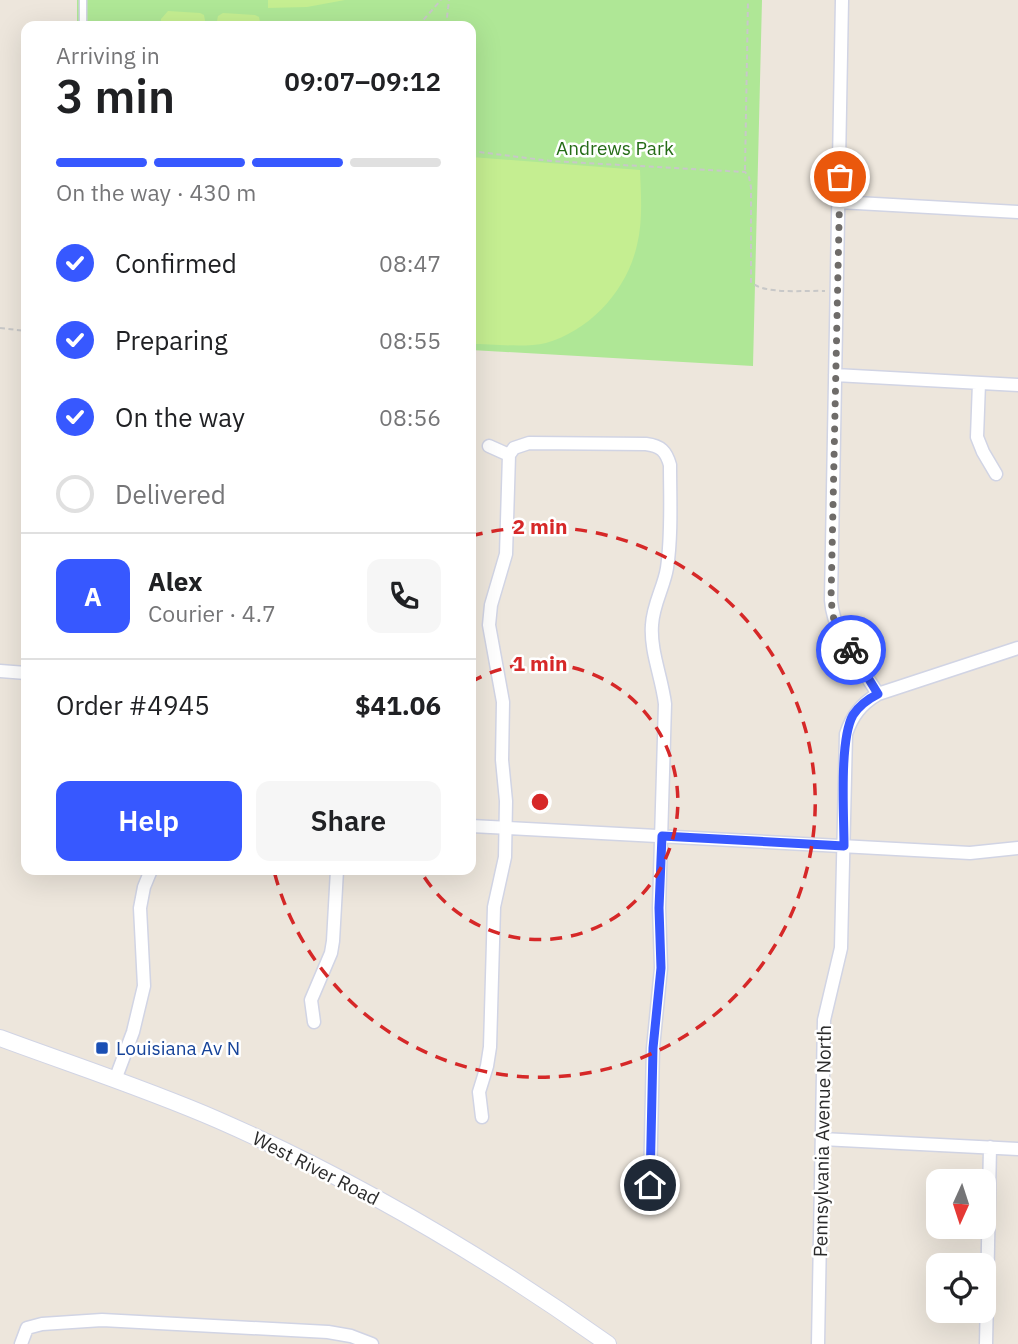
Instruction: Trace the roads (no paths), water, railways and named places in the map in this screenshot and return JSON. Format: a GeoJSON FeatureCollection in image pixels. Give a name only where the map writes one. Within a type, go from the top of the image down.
{"type":"FeatureCollection","features":[{"type":"Feature","properties":{"kind":"main road","name":"West River Road"},"geometry":{"type":"LineString","coordinates":[[0,1038],[218,1120],[391,1207],[526,1288],[608,1344]]}},
{"type":"Feature","properties":{"kind":"street"},"geometry":{"type":"LineString","coordinates":[[842,0],[831,611],[838,629],[878,694],[1018,648]]}},
{"type":"Feature","properties":{"kind":"street"},"geometry":{"type":"LineString","coordinates":[[839,202],[1018,212]]}},
{"type":"Feature","properties":{"kind":"street"},"geometry":{"type":"LineString","coordinates":[[835,375],[1018,385]]}},
{"type":"Feature","properties":{"kind":"street"},"geometry":{"type":"LineString","coordinates":[[979,383],[977,437],[996,474]]}},
{"type":"Feature","properties":{"kind":"street"},"geometry":{"type":"LineString","coordinates":[[482,1117],[479,1092],[490,1047],[494,907],[505,857],[506,828],[502,760],[503,702],[489,625],[491,605],[506,554],[509,455],[514,448],[529,443],[646,444],[661,448],[667,454],[670,465],[667,570],[654,607],[652,626],[653,646],[666,704],[659,908],[661,968],[653,1048],[650,1185],[638,1202]]}},
{"type":"Feature","properties":{"kind":"street"},"geometry":{"type":"LineString","coordinates":[[489,446],[509,455]]}},
{"type":"Feature","properties":{"kind":"street"},"geometry":{"type":"LineString","coordinates":[[0,671],[21,673]]}},
{"type":"Feature","properties":{"kind":"street","name":"Pennsylvania Avenue North"},"geometry":{"type":"LineString","coordinates":[[818,1344],[824,1020],[841,948],[846,734],[853,715],[878,694]]}},
{"type":"Feature","properties":{"kind":"street"},"geometry":{"type":"LineString","coordinates":[[476,826],[970,853],[1018,848]]}},
{"type":"Feature","properties":{"kind":"street"},"geometry":{"type":"LineString","coordinates":[[115,1080],[133,1032],[144,986],[140,908],[149,875]]}},
{"type":"Feature","properties":{"kind":"street"},"geometry":{"type":"LineString","coordinates":[[314,1022],[311,1000],[331,953],[333,941],[337,875]]}},
{"type":"Feature","properties":{"kind":"street"},"geometry":{"type":"LineString","coordinates":[[821,1139],[1018,1149]]}},
{"type":"Feature","properties":{"kind":"street"},"geometry":{"type":"LineString","coordinates":[[986,1344],[990,1147]]}},
{"type":"Feature","properties":{"kind":"street"},"geometry":{"type":"LineString","coordinates":[[21,1344],[27,1328],[41,1324],[115,1321],[328,1332],[351,1336],[372,1344]]}},
{"type":"Feature","properties":{"kind":"lane"},"geometry":{"type":"LineString","coordinates":[[83,0],[83,21]]}},
{"type":"Feature","properties":{"kind":"place","name":"Louisiana Av N"},"geometry":{"type":"Point","coordinates":[102,1048]}},
{"type":"Feature","properties":{"kind":"park label","name":"Andrews Park"},"geometry":{"type":"Point","coordinates":[615,148]}}]}
